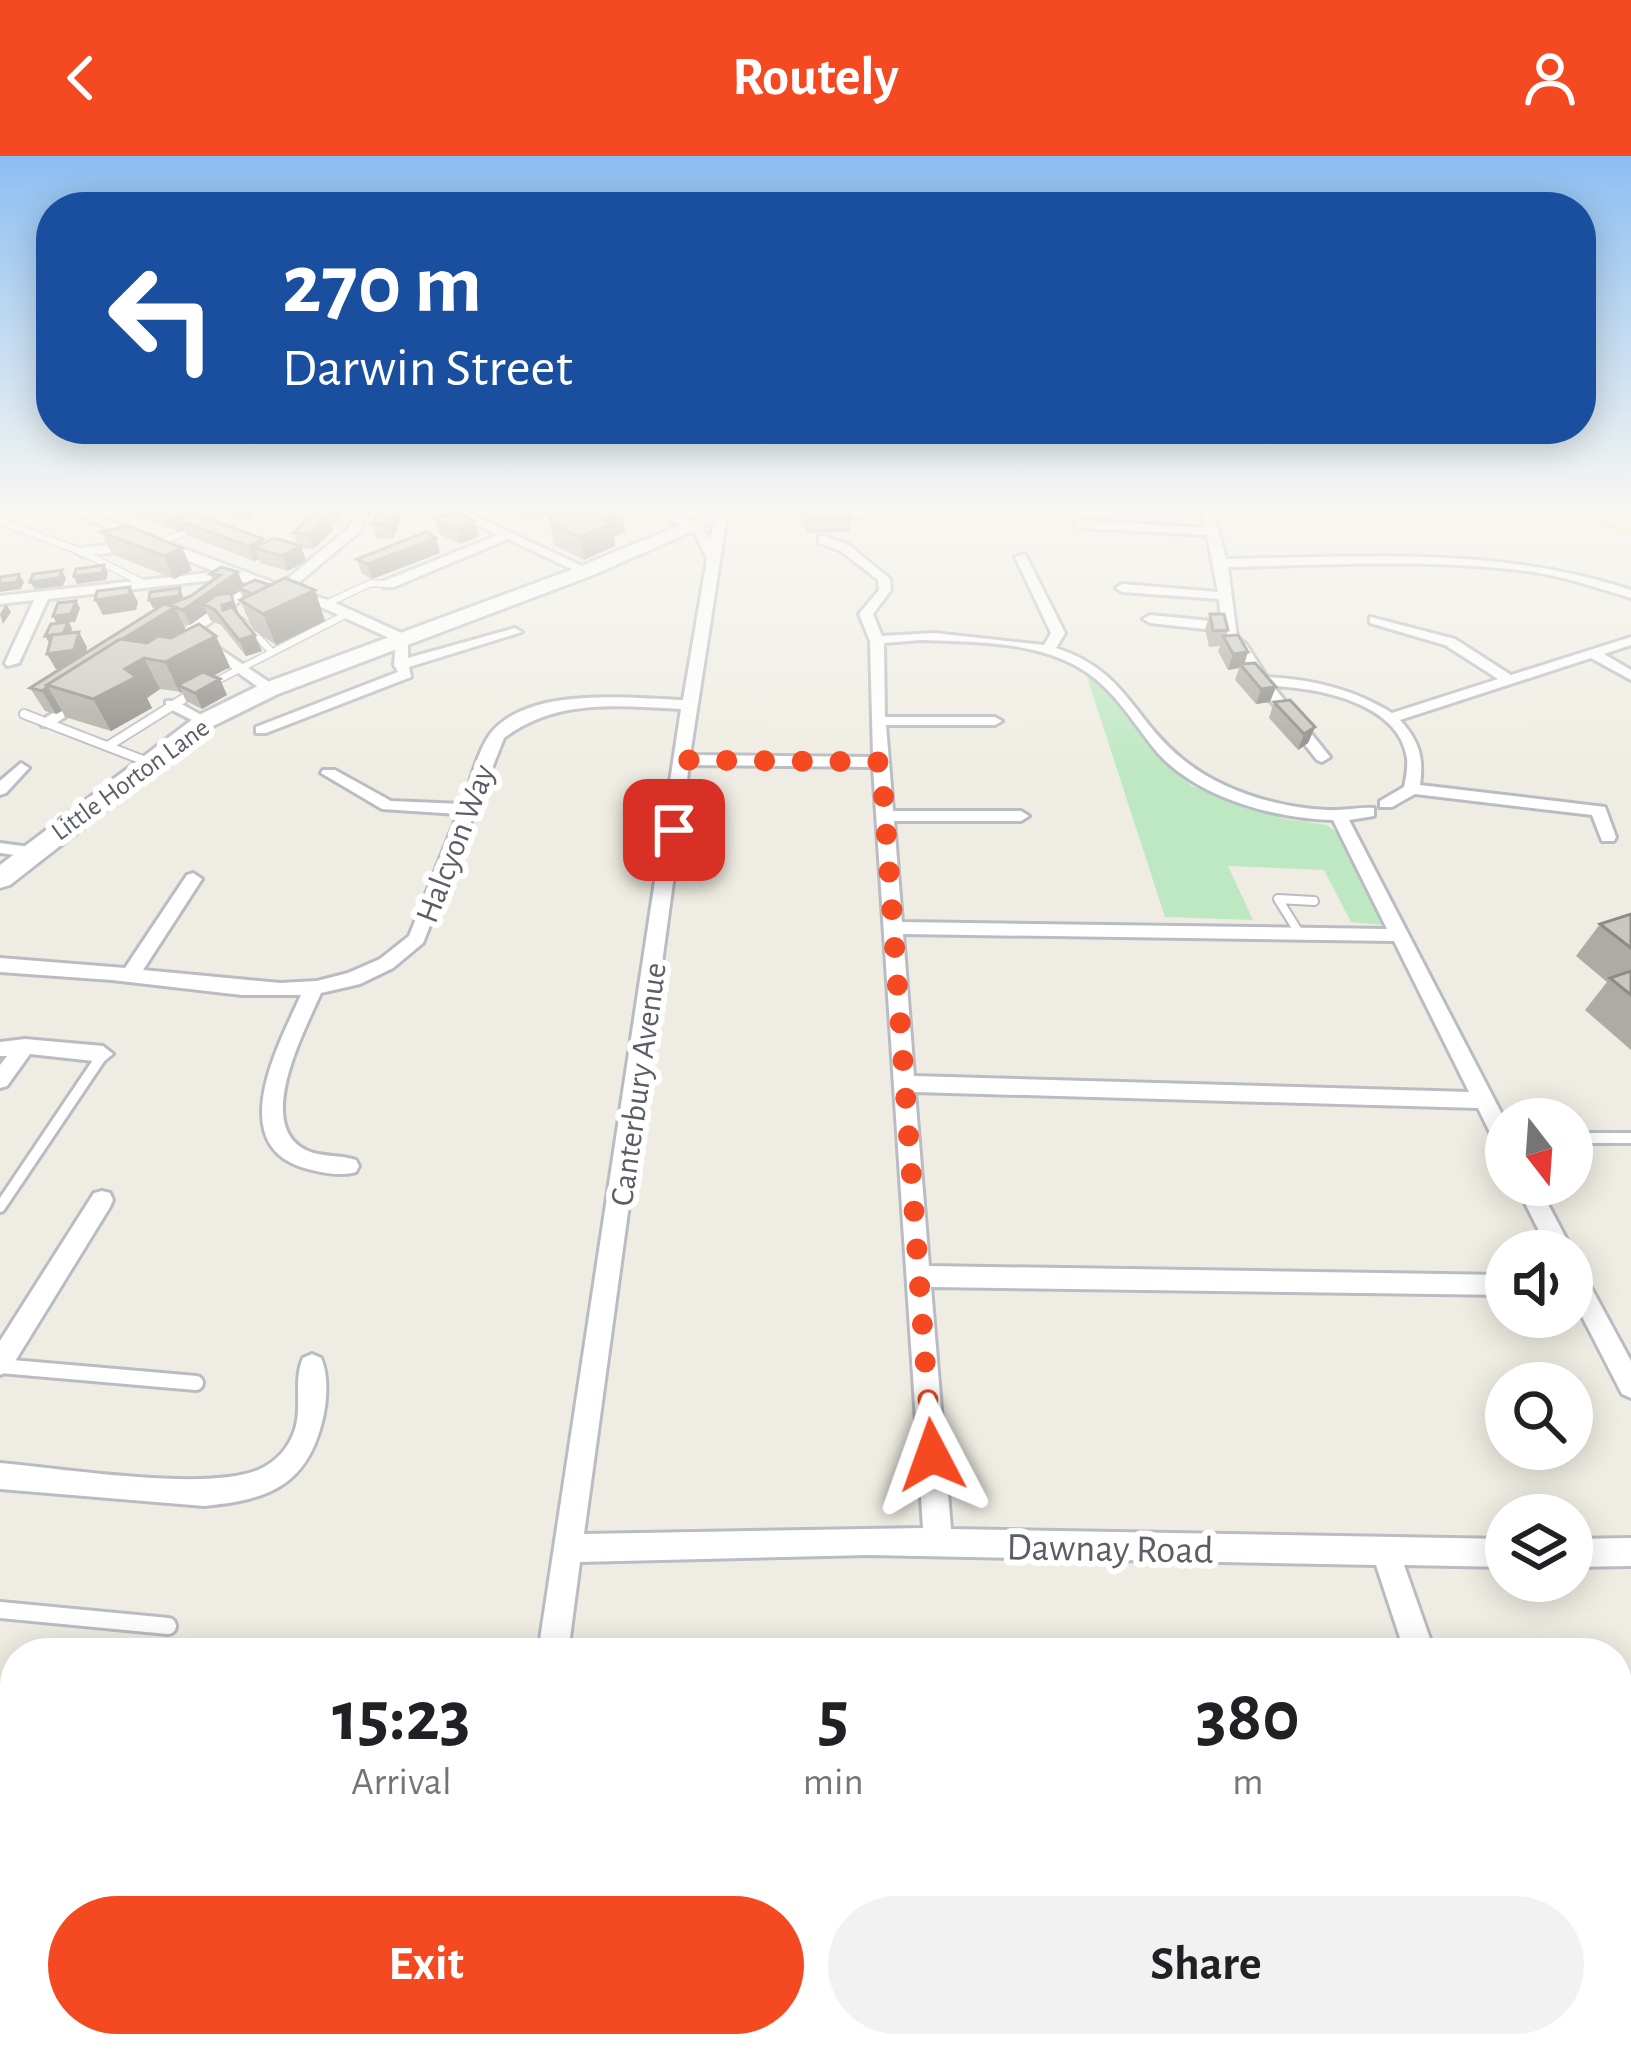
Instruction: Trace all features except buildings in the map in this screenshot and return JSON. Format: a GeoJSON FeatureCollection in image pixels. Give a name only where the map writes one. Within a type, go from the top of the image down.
{"type":"FeatureCollection","features":[{"type":"Feature","properties":{"kind":"street"},"geometry":{"type":"LineString","coordinates":[[0,600],[35,597]]}},
{"type":"Feature","properties":{"kind":"street"},"geometry":{"type":"LineString","coordinates":[[12,663],[43,597]]}},
{"type":"Feature","properties":{"kind":"street"},"geometry":{"type":"LineString","coordinates":[[173,643],[237,597]]}},
{"type":"Feature","properties":{"kind":"street"},"geometry":{"type":"LineString","coordinates":[[261,730],[406,674],[401,665],[403,639],[304,597]]}},
{"type":"Feature","properties":{"kind":"street","name":"Little Horton Lane"},"geometry":{"type":"LineString","coordinates":[[0,879],[206,721],[270,689],[517,597]]}},
{"type":"Feature","properties":{"kind":"street","name":"Canterbury Avenue"},"geometry":{"type":"LineString","coordinates":[[556,1638],[705,597]]}},
{"type":"Feature","properties":{"kind":"street"},"geometry":{"type":"LineString","coordinates":[[880,597],[866,614],[877,641],[878,722],[938,1544]]}},
{"type":"Feature","properties":{"kind":"street"},"geometry":{"type":"LineString","coordinates":[[1043,597],[1058,633],[1049,648]]}},
{"type":"Feature","properties":{"kind":"street"},"geometry":{"type":"LineString","coordinates":[[1224,597],[1230,639],[1241,647],[1322,757]]}},
{"type":"Feature","properties":{"kind":"street"},"geometry":{"type":"LineString","coordinates":[[1150,620],[1228,627]]}},
{"type":"Feature","properties":{"kind":"street"},"geometry":{"type":"LineString","coordinates":[[1375,620],[1450,642],[1508,679]]}},
{"type":"Feature","properties":{"kind":"street"},"geometry":{"type":"LineString","coordinates":[[191,631],[270,689]]}},
{"type":"Feature","properties":{"kind":"street"},"geometry":{"type":"LineString","coordinates":[[401,665],[514,632]]}},
{"type":"Feature","properties":{"kind":"street"},"geometry":{"type":"LineString","coordinates":[[877,641],[945,638],[1049,648],[1092,669],[1121,694],[1171,757],[1198,777],[1260,801],[1339,816],[1368,812]]}},
{"type":"Feature","properties":{"kind":"street"},"geometry":{"type":"LineString","coordinates":[[1391,718],[1631,641]]}},
{"type":"Feature","properties":{"kind":"street"},"geometry":{"type":"LineString","coordinates":[[1592,653],[1631,676]]}},
{"type":"Feature","properties":{"kind":"street"},"geometry":{"type":"LineString","coordinates":[[1262,681],[1304,683],[1336,692],[1391,718],[1416,754],[1412,789]]}},
{"type":"Feature","properties":{"kind":"street"},"geometry":{"type":"LineString","coordinates":[[47,722],[101,688]]}},
{"type":"Feature","properties":{"kind":"street"},"geometry":{"type":"LineString","coordinates":[[170,704],[206,721]]}},
{"type":"Feature","properties":{"kind":"street","name":"Halcyon Way"},"geometry":{"type":"LineString","coordinates":[[0,965],[215,987],[314,988],[345,983],[391,964],[417,939],[497,736],[514,721],[563,704],[692,705]]}},
{"type":"Feature","properties":{"kind":"street"},"geometry":{"type":"LineString","coordinates":[[878,722],[995,721]]}},
{"type":"Feature","properties":{"kind":"street"},"geometry":{"type":"LineString","coordinates":[[684,760],[881,762]]}},
{"type":"Feature","properties":{"kind":"street"},"geometry":{"type":"LineString","coordinates":[[0,790],[21,768]]}},
{"type":"Feature","properties":{"kind":"street"},"geometry":{"type":"LineString","coordinates":[[328,773],[388,806],[465,809]]}},
{"type":"Feature","properties":{"kind":"street"},"geometry":{"type":"LineString","coordinates":[[1386,804],[1412,789],[1599,811]]}},
{"type":"Feature","properties":{"kind":"street"},"geometry":{"type":"LineString","coordinates":[[1606,791],[1599,811],[1608,837]]}},
{"type":"Feature","properties":{"kind":"street"},"geometry":{"type":"LineString","coordinates":[[886,816],[1021,816]]}},
{"type":"Feature","properties":{"kind":"street"},"geometry":{"type":"LineString","coordinates":[[903,1084],[1484,1100],[1339,816]]}},
{"type":"Feature","properties":{"kind":"street"},"geometry":{"type":"LineString","coordinates":[[0,848],[30,852]]}},
{"type":"Feature","properties":{"kind":"street"},"geometry":{"type":"LineString","coordinates":[[130,975],[193,879]]}},
{"type":"Feature","properties":{"kind":"street"},"geometry":{"type":"LineString","coordinates":[[894,928],[1398,935]]}},
{"type":"Feature","properties":{"kind":"street"},"geometry":{"type":"LineString","coordinates":[[314,988],[280,1069],[269,1111],[280,1139],[298,1158],[348,1166]]}},
{"type":"Feature","properties":{"kind":"street"},"geometry":{"type":"LineString","coordinates":[[0,1049],[25,1046],[103,1054]]}},
{"type":"Feature","properties":{"kind":"street"},"geometry":{"type":"LineString","coordinates":[[0,1080],[25,1046]]}},
{"type":"Feature","properties":{"kind":"street"},"geometry":{"type":"LineString","coordinates":[[0,1364],[102,1200]]}},
{"type":"Feature","properties":{"kind":"street"},"geometry":{"type":"LineString","coordinates":[[919,1276],[1485,1285]]}},
{"type":"Feature","properties":{"kind":"street"},"geometry":{"type":"LineString","coordinates":[[1593,1308],[1621,1347],[1631,1386]]}},
{"type":"Feature","properties":{"kind":"street"},"geometry":{"type":"LineString","coordinates":[[0,1476],[180,1493],[234,1493],[270,1481],[299,1453],[310,1432],[315,1398],[312,1366]]}},
{"type":"Feature","properties":{"kind":"street","name":"Dawnay Road"},"geometry":{"type":"LineString","coordinates":[[570,1548],[869,1540],[1485,1553]]}},
{"type":"Feature","properties":{"kind":"street"},"geometry":{"type":"LineString","coordinates":[[1593,1552],[1631,1552]]}},
{"type":"Feature","properties":{"kind":"street"},"geometry":{"type":"LineString","coordinates":[[1386,1553],[1415,1638]]}},
{"type":"Feature","properties":{"kind":"lane"},"geometry":{"type":"LineString","coordinates":[[326,604],[342,597]]}},
{"type":"Feature","properties":{"kind":"lane"},"geometry":{"type":"LineString","coordinates":[[108,746],[170,704],[347,614]]}},
{"type":"Feature","properties":{"kind":"lane"},"geometry":{"type":"LineString","coordinates":[[242,621],[272,652]]}},
{"type":"Feature","properties":{"kind":"lane"},"geometry":{"type":"LineString","coordinates":[[24,714],[148,762]]}},
{"type":"Feature","properties":{"kind":"lane"},"geometry":{"type":"LineString","coordinates":[[1298,931],[1278,899],[1314,902]]}},
{"type":"Feature","properties":{"kind":"lane"},"geometry":{"type":"LineString","coordinates":[[0,1207],[103,1054]]}},
{"type":"Feature","properties":{"kind":"lane"},"geometry":{"type":"LineString","coordinates":[[1593,1138],[1631,1138]]}},
{"type":"Feature","properties":{"kind":"lane"},"geometry":{"type":"LineString","coordinates":[[0,1364],[196,1383]]}},
{"type":"Feature","properties":{"kind":"lane"},"geometry":{"type":"LineString","coordinates":[[0,1610],[168,1626]]}},
{"type":"Feature","properties":{"kind":"green space"},"geometry":{"type":"Polygon","coordinates":[[[1086,674],[1116,698],[1160,758],[1192,786],[1284,819],[1327,825],[1339,834],[1382,925],[1351,922],[1324,870],[1228,866],[1253,920],[1165,917],[1086,674]]]}},
{"type":"Feature","properties":{"kind":"route"},"geometry":{"type":"LineString","coordinates":[[674,830],[684,760],[881,762],[932,1455]]}}]}
